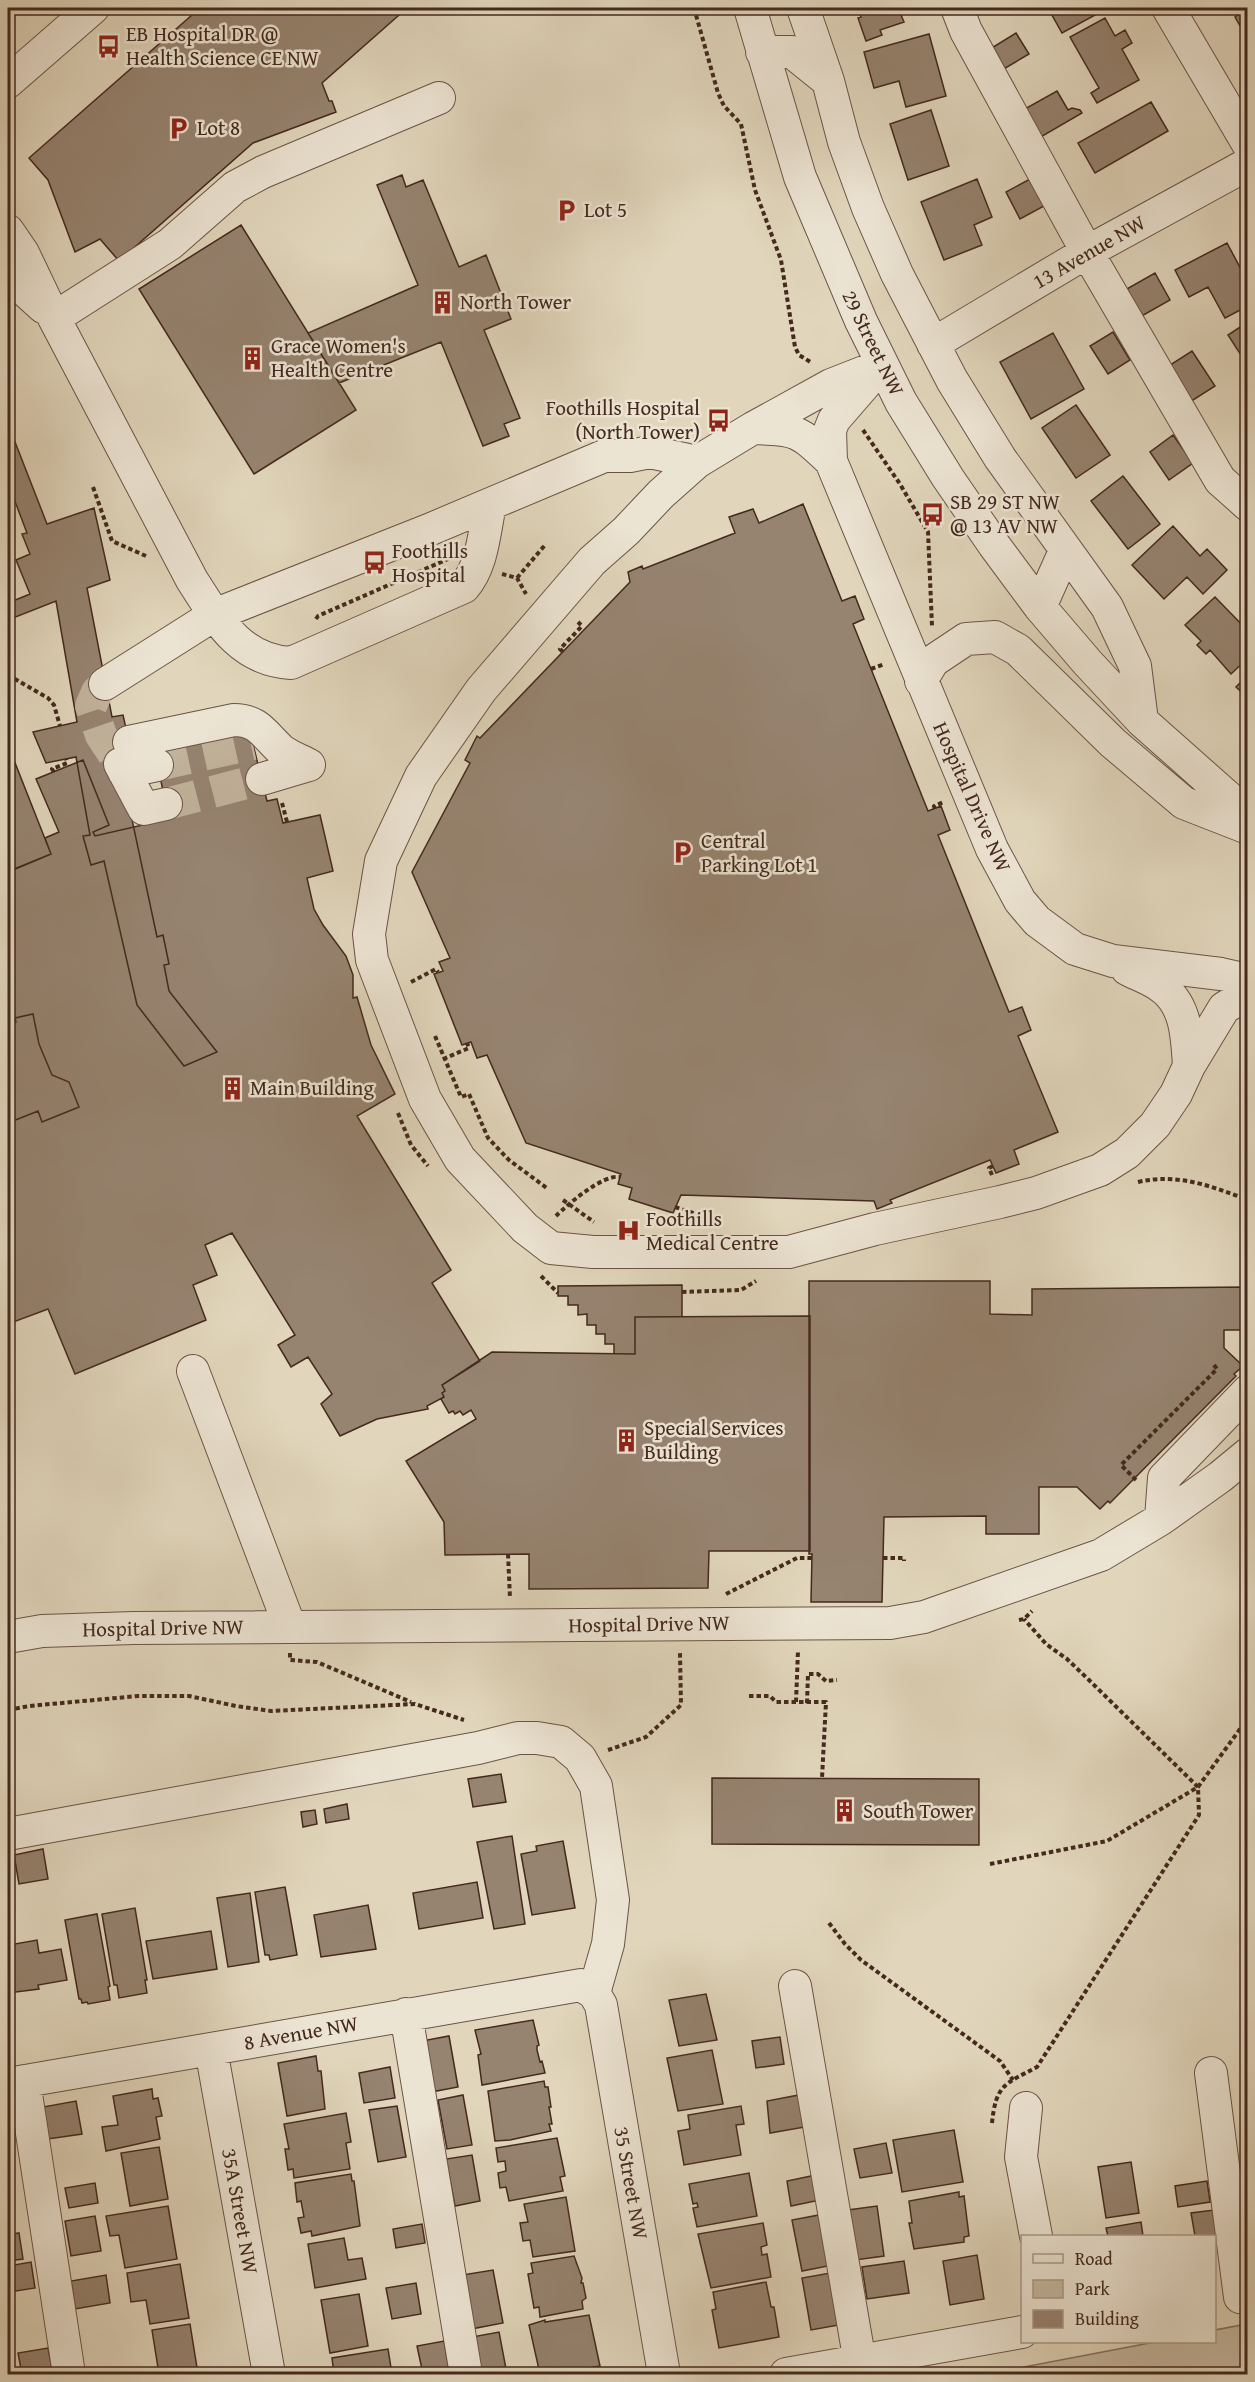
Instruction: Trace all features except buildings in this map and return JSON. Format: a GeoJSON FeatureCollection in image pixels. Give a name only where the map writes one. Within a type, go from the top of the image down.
{"type":"FeatureCollection","features":[{"type":"Feature","properties":{"kind":"street"},"geometry":{"type":"LineString","coordinates":[[8,82],[93,8]]}},
{"type":"Feature","properties":{"kind":"street","name":"29 Street NW"},"geometry":{"type":"LineString","coordinates":[[750,8],[800,177],[861,321],[901,402],[948,478],[1040,607],[1142,721],[1248,815]]}},
{"type":"Feature","properties":{"kind":"street"},"geometry":{"type":"LineString","coordinates":[[803,8],[828,81],[844,142],[868,208],[897,274],[952,380],[1000,458],[1107,607],[1136,666],[1142,721]]}},
{"type":"Feature","properties":{"kind":"street"},"geometry":{"type":"LineString","coordinates":[[957,8],[966,32],[1087,252],[1220,480],[1248,505]]}},
{"type":"Feature","properties":{"kind":"street"},"geometry":{"type":"LineString","coordinates":[[1168,8],[1248,144]]}},
{"type":"Feature","properties":{"kind":"street"},"geometry":{"type":"LineString","coordinates":[[762,52],[792,52],[828,81]]}},
{"type":"Feature","properties":{"kind":"street"},"geometry":{"type":"LineString","coordinates":[[54,318],[170,244],[235,187],[263,172],[439,98]]}},
{"type":"Feature","properties":{"kind":"street","name":"13 Avenue NW"},"geometry":{"type":"LineString","coordinates":[[933,344],[1087,252],[1248,164]]}},
{"type":"Feature","properties":{"kind":"street"},"geometry":{"type":"LineString","coordinates":[[8,231],[23,253],[54,318],[192,580],[214,615],[237,642],[254,655],[276,662],[291,663],[464,587],[472,578],[478,561],[490,505]]}},
{"type":"Feature","properties":{"kind":"street"},"geometry":{"type":"LineString","coordinates":[[8,275],[54,318]]}},
{"type":"Feature","properties":{"kind":"street"},"geometry":{"type":"LineString","coordinates":[[882,365],[831,385],[753,428],[697,462],[650,503],[626,531],[592,561],[481,690],[421,776],[381,861],[369,934],[372,960],[425,1099],[460,1159],[525,1228],[551,1248],[602,1252],[789,1252],[875,1228],[1000,1202],[1101,1170],[1127,1152],[1155,1125],[1176,1094],[1189,1066],[1224,1008],[1248,993]]}},
{"type":"Feature","properties":{"kind":"street","name":"Hospital Drive NW"},"geometry":{"type":"LineString","coordinates":[[882,365],[834,420],[830,430],[831,460],[992,849],[1020,901],[1037,921],[1075,949],[1113,961],[1221,974],[1248,980]]}},
{"type":"Feature","properties":{"kind":"street","name":"Hospital Drive NW"},"geometry":{"type":"LineString","coordinates":[[753,428],[789,429],[804,435],[831,460]]}},
{"type":"Feature","properties":{"kind":"street"},"geometry":{"type":"LineString","coordinates":[[105,684],[214,615],[490,505],[604,456],[630,456],[650,452],[697,462]]}},
{"type":"Feature","properties":{"kind":"street"},"geometry":{"type":"LineString","coordinates":[[630,456],[649,482],[650,503]]}},
{"type":"Feature","properties":{"kind":"street"},"geometry":{"type":"LineString","coordinates":[[1040,607],[1065,551]]}},
{"type":"Feature","properties":{"kind":"street"},"geometry":{"type":"LineString","coordinates":[[921,681],[933,661],[966,639],[995,637],[1018,650],[1113,743],[1184,803],[1248,828]]}},
{"type":"Feature","properties":{"kind":"street"},"geometry":{"type":"LineString","coordinates":[[124,760],[234,720],[247,720],[263,730],[263,742],[309,765],[271,787]]}},
{"type":"Feature","properties":{"kind":"street"},"geometry":{"type":"LineString","coordinates":[[124,760],[157,765]]}},
{"type":"Feature","properties":{"kind":"street"},"geometry":{"type":"LineString","coordinates":[[124,760],[144,808],[166,804]]}},
{"type":"Feature","properties":{"kind":"street"},"geometry":{"type":"LineString","coordinates":[[1113,961],[1164,988],[1181,1009],[1187,1037],[1189,1066]]}},
{"type":"Feature","properties":{"kind":"street"},"geometry":{"type":"LineString","coordinates":[[193,1371],[290,1627]]}},
{"type":"Feature","properties":{"kind":"street"},"geometry":{"type":"LineString","coordinates":[[1161,1518],[1164,1478],[1248,1391]]}},
{"type":"Feature","properties":{"kind":"street","name":"Hospital Drive NW"},"geometry":{"type":"LineString","coordinates":[[8,1637],[53,1630],[890,1623],[924,1617],[1101,1555],[1161,1518],[1220,1477],[1248,1454]]}},
{"type":"Feature","properties":{"kind":"street"},"geometry":{"type":"LineString","coordinates":[[8,1834],[478,1748],[518,1738],[561,1742],[580,1758],[596,1786],[613,1900],[608,1944],[594,1993]]}},
{"type":"Feature","properties":{"kind":"street","name":"8 Avenue NW"},"geometry":{"type":"LineString","coordinates":[[16,2083],[581,1985],[594,1993]]}},
{"type":"Feature","properties":{"kind":"street"},"geometry":{"type":"LineString","coordinates":[[795,1986],[861,2368]]}},
{"type":"Feature","properties":{"kind":"street","name":"35 Street NW"},"geometry":{"type":"LineString","coordinates":[[594,1993],[601,2005],[664,2374]]}},
{"type":"Feature","properties":{"kind":"street"},"geometry":{"type":"LineString","coordinates":[[406,2014],[466,2374]]}},
{"type":"Feature","properties":{"kind":"street","name":"35A Street NW"},"geometry":{"type":"LineString","coordinates":[[211,2049],[269,2374]]}},
{"type":"Feature","properties":{"kind":"street"},"geometry":{"type":"LineString","coordinates":[[1211,2073],[1234,2298]]}},
{"type":"Feature","properties":{"kind":"street"},"geometry":{"type":"LineString","coordinates":[[16,2083],[69,2374]]}},
{"type":"Feature","properties":{"kind":"street"},"geometry":{"type":"LineString","coordinates":[[1026,2108],[1021,2157],[1036,2235]]}},
{"type":"Feature","properties":{"kind":"street"},"geometry":{"type":"LineString","coordinates":[[786,2374],[861,2368],[1021,2332]]}},
{"type":"Feature","properties":{"kind":"path"},"geometry":{"type":"LineString","coordinates":[[694,8],[718,93],[724,106],[741,124],[755,190],[781,260],[795,347],[799,355],[817,368]]}},
{"type":"Feature","properties":{"kind":"path"},"geometry":{"type":"LineString","coordinates":[[859,422],[928,532],[932,627]]}},
{"type":"Feature","properties":{"kind":"path"},"geometry":{"type":"LineString","coordinates":[[93,487],[112,541],[153,559]]}},
{"type":"Feature","properties":{"kind":"path"},"geometry":{"type":"LineString","coordinates":[[517,578],[545,545]]}},
{"type":"Feature","properties":{"kind":"path"},"geometry":{"type":"LineString","coordinates":[[499,573],[517,578],[527,596]]}},
{"type":"Feature","properties":{"kind":"path"},"geometry":{"type":"LineString","coordinates":[[555,654],[562,650],[582,626],[574,616]]}},
{"type":"Feature","properties":{"kind":"path"},"geometry":{"type":"LineString","coordinates":[[8,675],[48,698],[54,705],[60,726]]}},
{"type":"Feature","properties":{"kind":"path"},"geometry":{"type":"LineString","coordinates":[[54,772],[52,769],[67,763],[66,759]]}},
{"type":"Feature","properties":{"kind":"path"},"geometry":{"type":"LineString","coordinates":[[271,787],[287,822]]}},
{"type":"Feature","properties":{"kind":"path"},"geometry":{"type":"LineString","coordinates":[[405,985],[436,969],[438,972]]}},
{"type":"Feature","properties":{"kind":"path"},"geometry":{"type":"LineString","coordinates":[[408,974],[416,993]]}},
{"type":"Feature","properties":{"kind":"path"},"geometry":{"type":"LineString","coordinates":[[430,1026],[461,1097],[469,1094],[488,1138],[509,1160],[548,1189]]}},
{"type":"Feature","properties":{"kind":"path"},"geometry":{"type":"LineString","coordinates":[[438,1061],[469,1048],[467,1043]]}},
{"type":"Feature","properties":{"kind":"path"},"geometry":{"type":"LineString","coordinates":[[549,1223],[568,1204],[609,1178],[620,1178]]}},
{"type":"Feature","properties":{"kind":"path"},"geometry":{"type":"LineString","coordinates":[[563,1200],[593,1222],[605,1222]]}},
{"type":"Feature","properties":{"kind":"path"},"geometry":{"type":"LineString","coordinates":[[675,1207],[696,1214],[717,1228]]}},
{"type":"Feature","properties":{"kind":"path"},"geometry":{"type":"LineString","coordinates":[[698,1222],[722,1222]]}},
{"type":"Feature","properties":{"kind":"path"},"geometry":{"type":"LineString","coordinates":[[682,1292],[741,1290],[761,1277]]}},
{"type":"Feature","properties":{"kind":"path"},"geometry":{"type":"LineString","coordinates":[[1135,1479],[1120,1465],[1217,1369],[1214,1365]]}},
{"type":"Feature","properties":{"kind":"path"},"geometry":{"type":"LineString","coordinates":[[508,1554],[510,1604]]}},
{"type":"Feature","properties":{"kind":"path"},"geometry":{"type":"LineString","coordinates":[[718,1598],[797,1558],[813,1558]]}},
{"type":"Feature","properties":{"kind":"path"},"geometry":{"type":"LineString","coordinates":[[883,1558],[904,1558],[904,1561]]}},
{"type":"Feature","properties":{"kind":"path"},"geometry":{"type":"LineString","coordinates":[[829,1923],[861,1960],[1000,2061],[1013,2080],[1037,2067],[1199,1815],[1198,1787],[1067,1659],[1046,1644],[1024,1619]]}},
{"type":"Feature","properties":{"kind":"path"},"geometry":{"type":"LineString","coordinates":[[796,1702],[798,1645]]}},
{"type":"Feature","properties":{"kind":"path"},"geometry":{"type":"LineString","coordinates":[[294,1661],[317,1662],[415,1704],[466,1721]]}},
{"type":"Feature","properties":{"kind":"path"},"geometry":{"type":"LineString","coordinates":[[606,1750],[646,1737],[681,1705],[680,1663]]}},
{"type":"Feature","properties":{"kind":"path"},"geometry":{"type":"LineString","coordinates":[[807,1702],[808,1674],[818,1674],[826,1681],[837,1680]]}},
{"type":"Feature","properties":{"kind":"path"},"geometry":{"type":"LineString","coordinates":[[8,1710],[60,1702],[138,1696],[189,1696],[272,1711],[415,1704]]}},
{"type":"Feature","properties":{"kind":"path"},"geometry":{"type":"LineString","coordinates":[[749,1696],[770,1696],[776,1702],[826,1702],[822,1778]]}},
{"type":"Feature","properties":{"kind":"path"},"geometry":{"type":"LineString","coordinates":[[990,1864],[1107,1841],[1198,1787],[1248,1718]]}},
{"type":"Feature","properties":{"kind":"green space"},"geometry":{"type":"Polygon","coordinates":[[[1247,2324],[1247,2374],[987,2374],[1150,2343],[1216,2343],[1216,2330],[1247,2324]]]}},
{"type":"Feature","properties":{"kind":"tunnel"},"geometry":{"type":"LineString","coordinates":[[105,684],[97,692],[91,706],[101,735],[120,764]]}},
{"type":"Feature","properties":{"kind":"tunnel"},"geometry":{"type":"LineString","coordinates":[[157,765],[253,744]]}},
{"type":"Feature","properties":{"kind":"tunnel"},"geometry":{"type":"LineString","coordinates":[[166,804],[262,779]]}},
{"type":"Feature","properties":{"kind":"place","name":"EB Hospital DR @ Health Science CE NW"},"geometry":{"type":"Point","coordinates":[108,46]}},
{"type":"Feature","properties":{"kind":"place","name":"Lot 8"},"geometry":{"type":"Point","coordinates":[179,128]}},
{"type":"Feature","properties":{"kind":"place","name":"Lot 5"},"geometry":{"type":"Point","coordinates":[566,210]}},
{"type":"Feature","properties":{"kind":"place","name":"North Tower"},"geometry":{"type":"Point","coordinates":[442,302]}},
{"type":"Feature","properties":{"kind":"place","name":"Grace Women's Health Centre"},"geometry":{"type":"Point","coordinates":[253,358]}},
{"type":"Feature","properties":{"kind":"place","name":"Foothills Hospital (North Tower)"},"geometry":{"type":"Point","coordinates":[718,420]}},
{"type":"Feature","properties":{"kind":"place","name":"SB 29 ST NW @ 13 AV NW"},"geometry":{"type":"Point","coordinates":[932,514]}},
{"type":"Feature","properties":{"kind":"place","name":"Foothills Hospital"},"geometry":{"type":"Point","coordinates":[374,563]}},
{"type":"Feature","properties":{"kind":"place","name":"Central Parking Lot 1"},"geometry":{"type":"Point","coordinates":[683,853]}},
{"type":"Feature","properties":{"kind":"place","name":"Main Building"},"geometry":{"type":"Point","coordinates":[232,1088]}},
{"type":"Feature","properties":{"kind":"place","name":"Foothills Medical Centre"},"geometry":{"type":"Point","coordinates":[628,1231]}},
{"type":"Feature","properties":{"kind":"place","name":"Special Services Building"},"geometry":{"type":"Point","coordinates":[626,1440]}},
{"type":"Feature","properties":{"kind":"place","name":"South Tower"},"geometry":{"type":"Point","coordinates":[845,1811]}}]}
